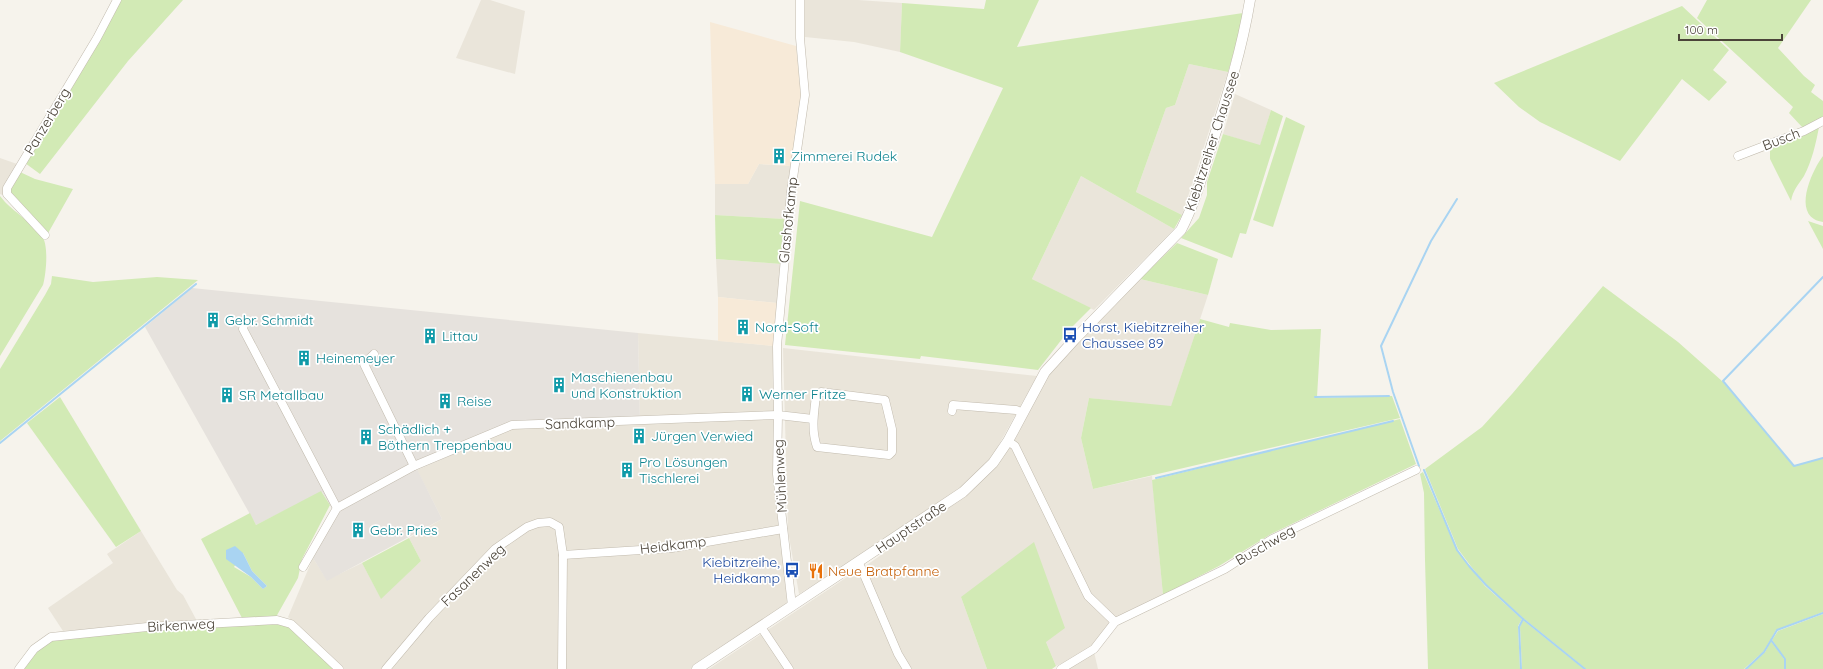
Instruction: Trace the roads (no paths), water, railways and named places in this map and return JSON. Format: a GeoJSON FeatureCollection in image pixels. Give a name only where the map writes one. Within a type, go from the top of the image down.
{"type":"FeatureCollection","features":[{"type":"Feature","properties":{"kind":"street","name":"Panzerberg"},"geometry":{"type":"LineString","coordinates":[[45,235],[7,194],[7,188],[97,38],[117,0]]}},
{"type":"Feature","properties":{"kind":"street","name":"Glashofkamp"},"geometry":{"type":"LineString","coordinates":[[777,346],[791,192],[805,95],[800,38],[800,0]]}},
{"type":"Feature","properties":{"kind":"street","name":"Kiebitzreiher Chaussee"},"geometry":{"type":"LineString","coordinates":[[1045,372],[1181,230],[1192,210],[1230,88],[1246,29],[1250,0]]}},
{"type":"Feature","properties":{"kind":"street","name":"Busch"},"geometry":{"type":"LineString","coordinates":[[1738,156],[1804,131],[1823,121]]}},
{"type":"Feature","properties":{"kind":"street"},"geometry":{"type":"LineString","coordinates":[[245,320],[243,329],[337,508],[304,567]]}},
{"type":"Feature","properties":{"kind":"street","name":"Mühlenweg"},"geometry":{"type":"LineString","coordinates":[[777,346],[777,474],[792,606]]}},
{"type":"Feature","properties":{"kind":"street"},"geometry":{"type":"LineString","coordinates":[[374,354],[364,364],[414,466]]}},
{"type":"Feature","properties":{"kind":"street","name":"Hauptstraße"},"geometry":{"type":"LineString","coordinates":[[697,669],[859,563],[963,492],[993,463],[1008,441],[1045,372]]}},
{"type":"Feature","properties":{"kind":"street"},"geometry":{"type":"LineString","coordinates":[[822,392],[885,400],[892,429],[892,452],[889,455],[817,447],[814,438],[813,419],[816,396],[822,392]]}},
{"type":"Feature","properties":{"kind":"street"},"geometry":{"type":"LineString","coordinates":[[952,411],[953,405],[1016,410],[1023,412]]}},
{"type":"Feature","properties":{"kind":"street","name":"Sandkamp"},"geometry":{"type":"LineString","coordinates":[[337,508],[414,466],[512,426],[778,415],[813,419]]}},
{"type":"Feature","properties":{"kind":"street"},"geometry":{"type":"LineString","coordinates":[[1008,441],[1015,446],[1088,596],[1115,622]]}},
{"type":"Feature","properties":{"kind":"street","name":"Buschweg"},"geometry":{"type":"LineString","coordinates":[[1060,669],[1094,649],[1115,622],[1225,569],[1272,539],[1416,470]]}},
{"type":"Feature","properties":{"kind":"street","name":"Fasanenweg"},"geometry":{"type":"LineString","coordinates":[[386,669],[429,618],[495,549],[538,522],[550,522],[559,528],[563,555],[562,669]]}},
{"type":"Feature","properties":{"kind":"street","name":"Heidkamp"},"geometry":{"type":"LineString","coordinates":[[563,555],[672,548],[783,528]]}},
{"type":"Feature","properties":{"kind":"street"},"geometry":{"type":"LineString","coordinates":[[859,563],[898,654],[907,669]]}},
{"type":"Feature","properties":{"kind":"street","name":"Birkenweg"},"geometry":{"type":"LineString","coordinates":[[20,669],[34,649],[51,637],[147,627],[277,620],[291,624],[339,669]]}},
{"type":"Feature","properties":{"kind":"street"},"geometry":{"type":"LineString","coordinates":[[761,628],[789,669]]}},
{"type":"Feature","properties":{"kind":"water"},"geometry":{"type":"Polygon","coordinates":[[[235,546],[243,553],[252,571],[267,586],[263,589],[251,577],[226,559],[226,550],[235,546]]]}},
{"type":"Feature","properties":{"kind":"waterway"},"geometry":{"type":"LineString","coordinates":[[1419,466],[1393,392],[1381,346],[1431,241],[1457,199]]}},
{"type":"Feature","properties":{"kind":"waterway"},"geometry":{"type":"LineString","coordinates":[[1823,277],[1723,381],[1794,466],[1823,458]]}},
{"type":"Feature","properties":{"kind":"waterway"},"geometry":{"type":"LineString","coordinates":[[0,443],[196,284]]}},
{"type":"Feature","properties":{"kind":"waterway"},"geometry":{"type":"LineString","coordinates":[[1315,397],[1389,396]]}},
{"type":"Feature","properties":{"kind":"waterway"},"geometry":{"type":"LineString","coordinates":[[1156,478],[1393,421]]}},
{"type":"Feature","properties":{"kind":"waterway"},"geometry":{"type":"LineString","coordinates":[[1424,470],[1457,550],[1469,566],[1486,585],[1523,619],[1585,669]]}},
{"type":"Feature","properties":{"kind":"waterway"},"geometry":{"type":"LineString","coordinates":[[1746,669],[1764,652],[1777,630],[1823,613]]}},
{"type":"Feature","properties":{"kind":"waterway"},"geometry":{"type":"LineString","coordinates":[[1521,669],[1519,627],[1523,619]]}},
{"type":"Feature","properties":{"kind":"waterway"},"geometry":{"type":"LineString","coordinates":[[1771,640],[1785,659],[1785,669]]}},
{"type":"Feature","properties":{"kind":"place","name":"Zimmerei Rudek"},"geometry":{"type":"Point","coordinates":[779,156]}},
{"type":"Feature","properties":{"kind":"place","name":"Gebr. Schmidt"},"geometry":{"type":"Point","coordinates":[213,320]}},
{"type":"Feature","properties":{"kind":"place","name":"Nord-Soft"},"geometry":{"type":"Point","coordinates":[743,327]}},
{"type":"Feature","properties":{"kind":"place","name":"Horst, Kiebitzreiher Chaussee 89"},"geometry":{"type":"Point","coordinates":[1070,335]}},
{"type":"Feature","properties":{"kind":"place","name":"Littau"},"geometry":{"type":"Point","coordinates":[430,336]}},
{"type":"Feature","properties":{"kind":"place","name":"Heinemeyer"},"geometry":{"type":"Point","coordinates":[304,358]}},
{"type":"Feature","properties":{"kind":"place","name":"Maschienenbau und Konstruktion"},"geometry":{"type":"Point","coordinates":[559,385]}},
{"type":"Feature","properties":{"kind":"place","name":"Werner Fritze"},"geometry":{"type":"Point","coordinates":[747,394]}},
{"type":"Feature","properties":{"kind":"place","name":"SR Metallbau"},"geometry":{"type":"Point","coordinates":[227,395]}},
{"type":"Feature","properties":{"kind":"place","name":"Reise"},"geometry":{"type":"Point","coordinates":[445,401]}},
{"type":"Feature","properties":{"kind":"place","name":"Jürgen Verwied"},"geometry":{"type":"Point","coordinates":[639,436]}},
{"type":"Feature","properties":{"kind":"place","name":"Schädlich + Böthern Treppenbau"},"geometry":{"type":"Point","coordinates":[366,437]}},
{"type":"Feature","properties":{"kind":"place","name":"Pro Lösungen Tischlerei"},"geometry":{"type":"Point","coordinates":[627,470]}},
{"type":"Feature","properties":{"kind":"place","name":"Gebr. Pries"},"geometry":{"type":"Point","coordinates":[358,530]}},
{"type":"Feature","properties":{"kind":"place","name":"Kiebitzreihe, Heidkamp"},"geometry":{"type":"Point","coordinates":[792,570]}},
{"type":"Feature","properties":{"kind":"place","name":"Neue Bratpfanne"},"geometry":{"type":"Point","coordinates":[816,571]}}]}
